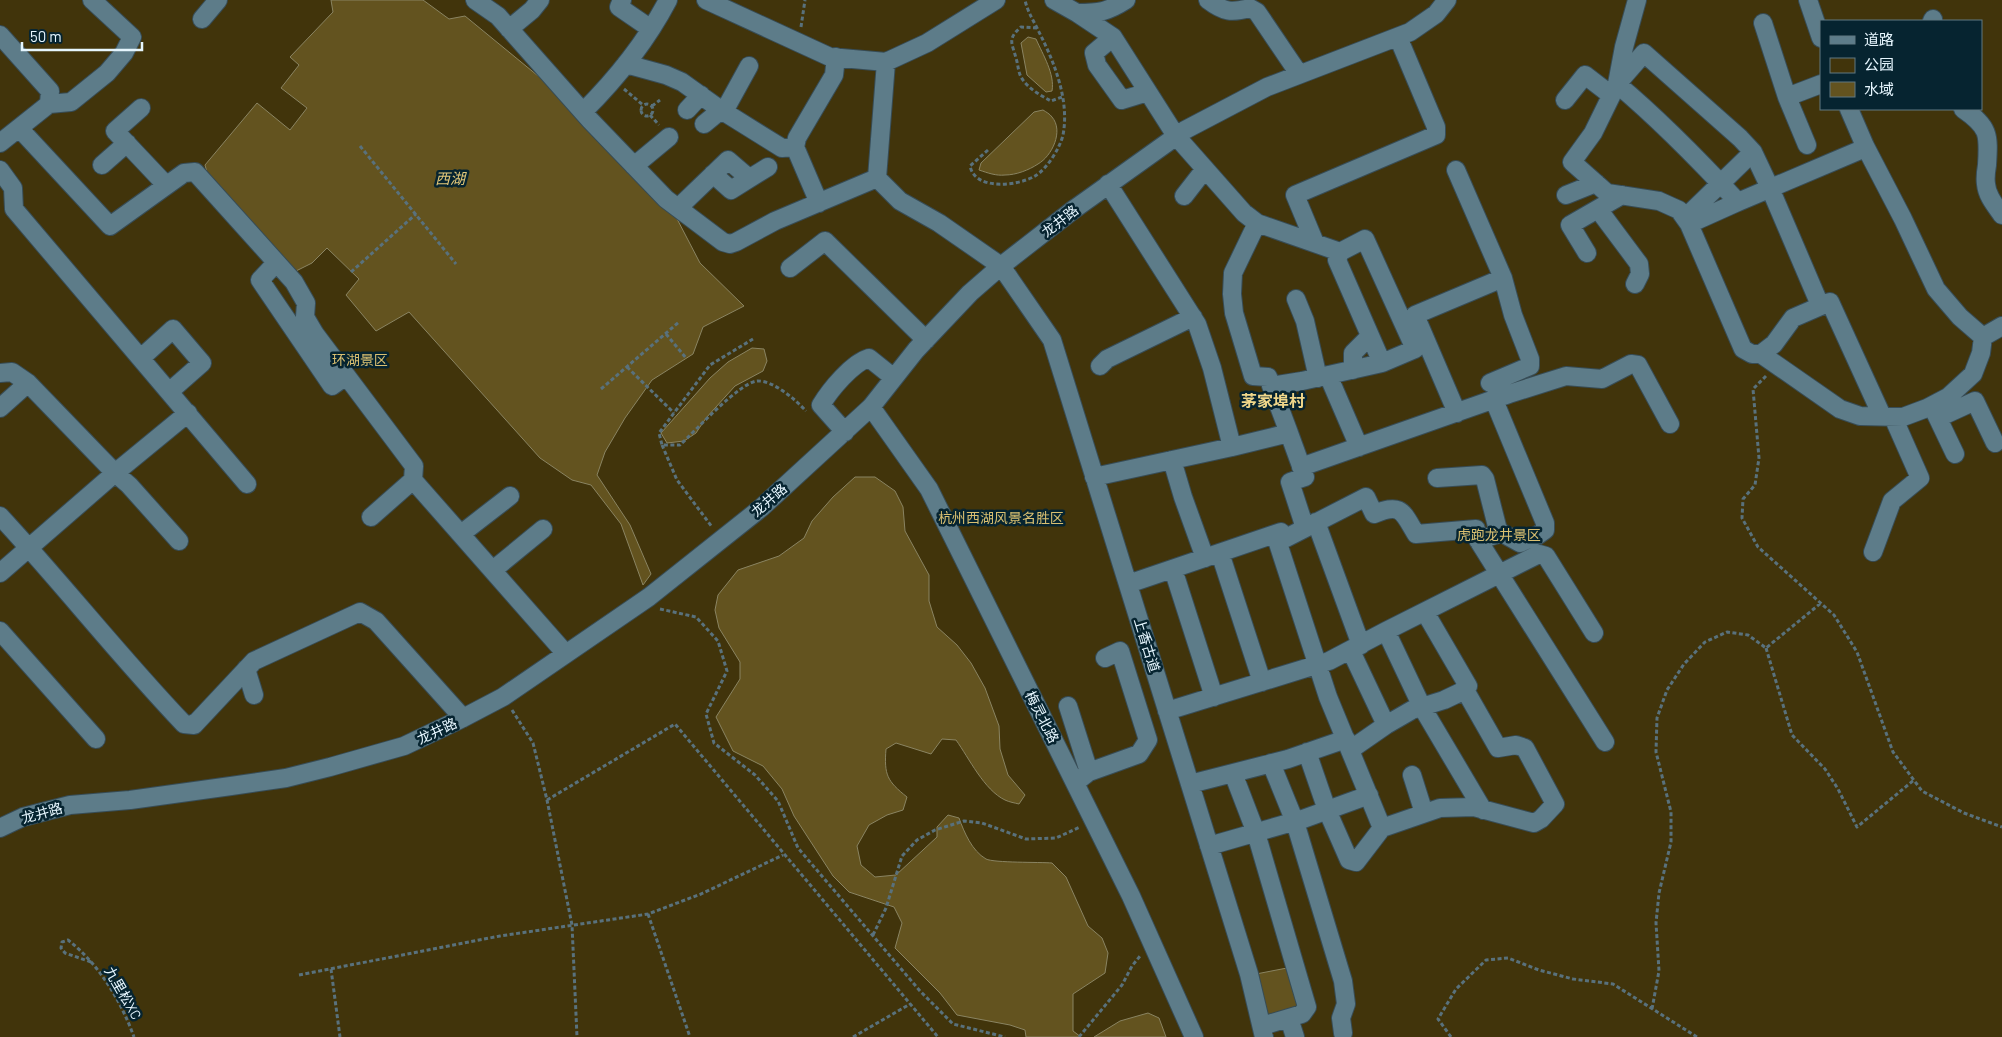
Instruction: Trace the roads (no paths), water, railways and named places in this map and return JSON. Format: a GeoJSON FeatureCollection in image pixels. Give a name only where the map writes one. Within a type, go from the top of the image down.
{"type":"FeatureCollection","features":[{"type":"Feature","properties":{"kind":"street"},"geometry":{"type":"LineString","coordinates":[[0,143],[49,104],[71,102],[107,73],[124,53],[132,37],[92,0]]}},
{"type":"Feature","properties":{"kind":"street"},"geometry":{"type":"LineString","coordinates":[[202,19],[218,0]]}},
{"type":"Feature","properties":{"kind":"street"},"geometry":{"type":"LineString","coordinates":[[475,0],[498,16],[583,112],[666,199],[723,242],[730,244],[774,222],[877,178]]}},
{"type":"Feature","properties":{"kind":"street"},"geometry":{"type":"LineString","coordinates":[[510,29],[532,10],[540,0]]}},
{"type":"Feature","properties":{"kind":"street"},"geometry":{"type":"LineString","coordinates":[[622,0],[619,7],[651,29]]}},
{"type":"Feature","properties":{"kind":"street"},"geometry":{"type":"LineString","coordinates":[[583,112],[613,81],[626,64],[651,29],[668,0]]}},
{"type":"Feature","properties":{"kind":"street"},"geometry":{"type":"LineString","coordinates":[[706,0],[830,56],[886,62],[927,43],[996,0]]}},
{"type":"Feature","properties":{"kind":"street"},"geometry":{"type":"LineString","coordinates":[[1054,0],[1113,37],[1176,136],[1244,213],[1257,223],[1340,252]]}},
{"type":"Feature","properties":{"kind":"street"},"geometry":{"type":"LineString","coordinates":[[1077,13],[1101,14],[1113,9],[1126,0]]}},
{"type":"Feature","properties":{"kind":"street"},"geometry":{"type":"LineString","coordinates":[[1208,0],[1225,11],[1250,8],[1257,12],[1300,74]]}},
{"type":"Feature","properties":{"kind":"street","name":"龙井路"},"geometry":{"type":"LineString","coordinates":[[0,828],[23,817],[70,805],[130,800],[286,778],[404,746],[503,697],[649,597],[761,508],[871,407],[926,340],[970,293],[1108,184],[1176,136],[1268,87],[1410,32],[1436,14],[1447,0]]}},
{"type":"Feature","properties":{"kind":"street"},"geometry":{"type":"LineString","coordinates":[[1637,0],[1614,90],[1593,133],[1572,162],[1607,193],[1659,201],[1678,210],[1687,221],[1742,349],[1752,354],[1761,354],[1840,409],[1860,416],[1903,418],[1975,401],[1995,443]]}},
{"type":"Feature","properties":{"kind":"street"},"geometry":{"type":"LineString","coordinates":[[1808,0],[1820,35]]}},
{"type":"Feature","properties":{"kind":"street"},"geometry":{"type":"LineString","coordinates":[[1763,23],[1787,97],[1807,145]]}},
{"type":"Feature","properties":{"kind":"street"},"geometry":{"type":"LineString","coordinates":[[0,35],[50,92],[49,104]]}},
{"type":"Feature","properties":{"kind":"street"},"geometry":{"type":"LineString","coordinates":[[1113,37],[1094,53],[1097,64],[1122,100],[1148,92]]}},
{"type":"Feature","properties":{"kind":"street"},"geometry":{"type":"LineString","coordinates":[[1315,243],[1295,195],[1436,135],[1436,127],[1398,37]]}},
{"type":"Feature","properties":{"kind":"street"},"geometry":{"type":"LineString","coordinates":[[1614,90],[1644,53],[1740,138],[1753,152],[1820,305]]}},
{"type":"Feature","properties":{"kind":"street"},"geometry":{"type":"LineString","coordinates":[[819,202],[795,147],[797,138],[834,76],[836,57]]}},
{"type":"Feature","properties":{"kind":"street"},"geometry":{"type":"LineString","coordinates":[[886,62],[877,178],[900,201],[939,223],[1002,266]]}},
{"type":"Feature","properties":{"kind":"street"},"geometry":{"type":"LineString","coordinates":[[626,64],[666,75],[682,82],[721,110],[782,148],[795,147]]}},
{"type":"Feature","properties":{"kind":"street"},"geometry":{"type":"LineString","coordinates":[[704,124],[727,106],[749,66]]}},
{"type":"Feature","properties":{"kind":"street"},"geometry":{"type":"LineString","coordinates":[[1565,100],[1585,75],[1642,105],[1691,152],[1738,202]]}},
{"type":"Feature","properties":{"kind":"street"},"geometry":{"type":"LineString","coordinates":[[1787,97],[1820,84]]}},
{"type":"Feature","properties":{"kind":"street"},"geometry":{"type":"LineString","coordinates":[[687,110],[700,95]]}},
{"type":"Feature","properties":{"kind":"street"},"geometry":{"type":"LineString","coordinates":[[140,108],[115,131],[166,185]]}},
{"type":"Feature","properties":{"kind":"street"},"geometry":{"type":"LineString","coordinates":[[1849,110],[1865,146],[1936,288],[1960,317],[1983,337]]}},
{"type":"Feature","properties":{"kind":"street"},"geometry":{"type":"LineString","coordinates":[[1964,110],[1975,118],[1986,131],[1989,143],[1985,182],[1988,194],[2002,215]]}},
{"type":"Feature","properties":{"kind":"street"},"geometry":{"type":"LineString","coordinates":[[19,128],[110,226],[184,173],[195,172],[294,282],[306,303],[305,317],[315,334],[414,466],[413,480],[371,517]]}},
{"type":"Feature","properties":{"kind":"street"},"geometry":{"type":"LineString","coordinates":[[634,166],[669,137]]}},
{"type":"Feature","properties":{"kind":"street"},"geometry":{"type":"LineString","coordinates":[[102,164],[127,143]]}},
{"type":"Feature","properties":{"kind":"street"},"geometry":{"type":"LineString","coordinates":[[1687,221],[1738,202],[1865,146]]}},
{"type":"Feature","properties":{"kind":"street"},"geometry":{"type":"LineString","coordinates":[[1687,221],[1753,152]]}},
{"type":"Feature","properties":{"kind":"street"},"geometry":{"type":"LineString","coordinates":[[678,208],[728,160],[749,178],[768,168]]}},
{"type":"Feature","properties":{"kind":"street"},"geometry":{"type":"LineString","coordinates":[[1184,196],[1205,169]]}},
{"type":"Feature","properties":{"kind":"street"},"geometry":{"type":"LineString","coordinates":[[0,170],[14,188],[14,209],[246,484]]}},
{"type":"Feature","properties":{"kind":"street"},"geometry":{"type":"LineString","coordinates":[[1301,467],[1457,413],[1530,366],[1530,359],[1513,314],[1503,278],[1456,170]]}},
{"type":"Feature","properties":{"kind":"street"},"geometry":{"type":"LineString","coordinates":[[1566,196],[1596,183]]}},
{"type":"Feature","properties":{"kind":"street"},"geometry":{"type":"LineString","coordinates":[[1108,184],[1197,324],[1212,368],[1232,447]]}},
{"type":"Feature","properties":{"kind":"street"},"geometry":{"type":"LineString","coordinates":[[1587,253],[1570,225],[1622,195]]}},
{"type":"Feature","properties":{"kind":"street"},"geometry":{"type":"LineString","coordinates":[[1598,209],[1639,264],[1640,274],[1635,284]]}},
{"type":"Feature","properties":{"kind":"street"},"geometry":{"type":"LineString","coordinates":[[1257,223],[1233,272],[1232,294],[1234,313],[1253,376],[1268,377],[1305,476],[1290,482],[1310,525],[1386,725]]}},
{"type":"Feature","properties":{"kind":"street"},"geometry":{"type":"LineString","coordinates":[[1271,386],[1382,363],[1415,349],[1366,239],[1340,252],[1337,260],[1382,363]]}},
{"type":"Feature","properties":{"kind":"street"},"geometry":{"type":"LineString","coordinates":[[790,268],[825,241],[926,340]]}},
{"type":"Feature","properties":{"kind":"street"},"geometry":{"type":"LineString","coordinates":[[276,262],[260,280],[332,386],[346,376]]}},
{"type":"Feature","properties":{"kind":"street","name":"上香古道"},"geometry":{"type":"LineString","coordinates":[[1002,266],[1052,340],[1249,974],[1263,1032]]}},
{"type":"Feature","properties":{"kind":"street"},"geometry":{"type":"LineString","coordinates":[[1457,413],[1415,315],[1503,278]]}},
{"type":"Feature","properties":{"kind":"street"},"geometry":{"type":"LineString","coordinates":[[1296,299],[1323,376],[1359,447]]}},
{"type":"Feature","properties":{"kind":"street"},"geometry":{"type":"LineString","coordinates":[[1761,354],[1774,344],[1794,318],[1830,302],[1887,417],[1920,478],[1892,501],[1873,552]]}},
{"type":"Feature","properties":{"kind":"street"},"geometry":{"type":"LineString","coordinates":[[1100,366],[1107,359],[1193,317]]}},
{"type":"Feature","properties":{"kind":"street"},"geometry":{"type":"LineString","coordinates":[[1983,337],[2002,326]]}},
{"type":"Feature","properties":{"kind":"street"},"geometry":{"type":"LineString","coordinates":[[141,358],[173,329],[202,363],[169,392]]}},
{"type":"Feature","properties":{"kind":"street"},"geometry":{"type":"LineString","coordinates":[[1353,370],[1353,353],[1370,336]]}},
{"type":"Feature","properties":{"kind":"street"},"geometry":{"type":"LineString","coordinates":[[1935,411],[1974,374],[1981,353],[1983,337]]}},
{"type":"Feature","properties":{"kind":"street"},"geometry":{"type":"LineString","coordinates":[[845,432],[821,405],[827,396],[860,361],[869,358],[894,378]]}},
{"type":"Feature","properties":{"kind":"street"},"geometry":{"type":"LineString","coordinates":[[1492,392],[1566,376],[1602,379],[1631,364],[1638,365],[1670,424]]}},
{"type":"Feature","properties":{"kind":"street"},"geometry":{"type":"LineString","coordinates":[[0,372],[12,372],[28,382],[115,473],[129,485],[179,541]]}},
{"type":"Feature","properties":{"kind":"street"},"geometry":{"type":"LineString","coordinates":[[0,408],[28,382]]}},
{"type":"Feature","properties":{"kind":"street"},"geometry":{"type":"LineString","coordinates":[[1478,540],[1502,533],[1520,543],[1545,530],[1545,523],[1492,392]]}},
{"type":"Feature","properties":{"kind":"street","name":"梅灵北路"},"geometry":{"type":"LineString","coordinates":[[871,407],[928,489],[1082,778],[1094,820],[1132,896],[1194,1037]]}},
{"type":"Feature","properties":{"kind":"street"},"geometry":{"type":"LineString","coordinates":[[1935,411],[1955,454]]}},
{"type":"Feature","properties":{"kind":"street"},"geometry":{"type":"LineString","coordinates":[[0,573],[115,473],[188,413]]}},
{"type":"Feature","properties":{"kind":"street"},"geometry":{"type":"LineString","coordinates":[[1094,477],[1289,433]]}},
{"type":"Feature","properties":{"kind":"street"},"geometry":{"type":"LineString","coordinates":[[1172,460],[1181,491],[1212,555],[1262,682]]}},
{"type":"Feature","properties":{"kind":"street"},"geometry":{"type":"LineString","coordinates":[[1437,478],[1482,475],[1485,479],[1499,534]]}},
{"type":"Feature","properties":{"kind":"street"},"geometry":{"type":"LineString","coordinates":[[413,480],[566,654]]}},
{"type":"Feature","properties":{"kind":"street"},"geometry":{"type":"LineString","coordinates":[[461,534],[510,496]]}},
{"type":"Feature","properties":{"kind":"street"},"geometry":{"type":"LineString","coordinates":[[1128,584],[1281,532],[1284,539],[1366,497],[1374,514],[1390,508],[1399,510],[1406,517],[1416,534],[1476,529],[1478,540],[1605,742]]}},
{"type":"Feature","properties":{"kind":"street"},"geometry":{"type":"LineString","coordinates":[[0,516],[30,548],[141,679],[184,724],[194,725],[254,661],[360,612],[376,620],[463,718]]}},
{"type":"Feature","properties":{"kind":"street"},"geometry":{"type":"LineString","coordinates":[[493,570],[543,529]]}},
{"type":"Feature","properties":{"kind":"street"},"geometry":{"type":"LineString","coordinates":[[1275,534],[1328,697],[1382,828]]}},
{"type":"Feature","properties":{"kind":"street"},"geometry":{"type":"LineString","coordinates":[[1167,711],[1318,665],[1356,648],[1539,554],[1546,556],[1594,633]]}},
{"type":"Feature","properties":{"kind":"street"},"geometry":{"type":"LineString","coordinates":[[1173,569],[1214,697]]}},
{"type":"Feature","properties":{"kind":"street"},"geometry":{"type":"LineString","coordinates":[[1190,784],[1307,752],[1348,745],[1412,710],[1444,700],[1465,690],[1468,686],[1425,612]]}},
{"type":"Feature","properties":{"kind":"street"},"geometry":{"type":"LineString","coordinates":[[0,630],[96,739]]}},
{"type":"Feature","properties":{"kind":"street"},"geometry":{"type":"LineString","coordinates":[[1386,631],[1422,707],[1483,810]]}},
{"type":"Feature","properties":{"kind":"street"},"geometry":{"type":"LineString","coordinates":[[1068,706],[1082,778],[1138,754],[1148,740],[1120,651],[1105,658]]}},
{"type":"Feature","properties":{"kind":"street"},"geometry":{"type":"LineString","coordinates":[[246,669],[254,695]]}},
{"type":"Feature","properties":{"kind":"street"},"geometry":{"type":"LineString","coordinates":[[1307,752],[1327,810],[1349,860],[1356,862],[1382,828],[1440,808],[1474,808],[1534,823],[1541,819],[1555,804],[1525,748],[1516,746],[1498,748],[1465,690]]}},
{"type":"Feature","properties":{"kind":"street"},"geometry":{"type":"LineString","coordinates":[[1272,763],[1295,822],[1342,980],[1346,1004],[1341,1018],[1343,1033]]}},
{"type":"Feature","properties":{"kind":"street"},"geometry":{"type":"LineString","coordinates":[[1233,773],[1256,832],[1307,1007],[1302,1014],[1289,1018],[1263,1032]]}},
{"type":"Feature","properties":{"kind":"street"},"geometry":{"type":"LineString","coordinates":[[1412,775],[1424,813]]}},
{"type":"Feature","properties":{"kind":"street"},"geometry":{"type":"LineString","coordinates":[[1209,846],[1295,822],[1369,795]]}},
{"type":"Feature","properties":{"kind":"street"},"geometry":{"type":"LineString","coordinates":[[1289,1018],[1295,1037]]}},
{"type":"Feature","properties":{"kind":"water","name":"西湖"},"geometry":{"type":"Polygon","coordinates":[[[331,0],[423,0],[449,19],[465,16],[543,80],[675,215],[700,263],[744,306],[703,327],[693,354],[652,380],[625,418],[605,452],[597,475],[630,525],[651,574],[643,585],[621,524],[591,485],[572,480],[540,458],[409,312],[376,331],[346,295],[359,279],[327,248],[312,263],[296,271],[208,176],[205,165],[257,103],[290,130],[307,108],[281,88],[299,65],[290,57],[333,12],[331,0]]]}},
{"type":"Feature","properties":{"kind":"water"},"geometry":{"type":"Polygon","coordinates":[[[1028,37],[1036,39],[1045,58],[1052,78],[1052,91],[1046,92],[1027,75],[1021,43],[1028,37]]]}},
{"type":"Feature","properties":{"kind":"water"},"geometry":{"type":"Polygon","coordinates":[[[1043,110],[1052,117],[1057,129],[1057,136],[1052,149],[1043,160],[1022,172],[1009,175],[992,174],[979,170],[981,163],[1034,112],[1043,110]]]}},
{"type":"Feature","properties":{"kind":"water"},"geometry":{"type":"Polygon","coordinates":[[[752,348],[764,349],[767,361],[763,371],[735,386],[706,418],[696,433],[684,441],[667,443],[661,433],[710,378],[728,362],[752,348]]]}},
{"type":"Feature","properties":{"kind":"water"},"geometry":{"type":"Polygon","coordinates":[[[855,477],[875,477],[895,491],[903,507],[905,531],[929,575],[929,601],[937,627],[957,645],[971,663],[985,688],[999,726],[1000,749],[1008,775],[1025,795],[1019,804],[1007,801],[997,795],[978,773],[956,740],[942,739],[931,754],[896,743],[886,749],[886,771],[891,782],[907,797],[903,810],[887,815],[869,825],[857,846],[861,865],[875,877],[896,875],[937,837],[937,827],[948,815],[959,818],[973,846],[986,859],[1007,862],[1052,863],[1066,877],[1088,926],[1102,938],[1108,953],[1105,973],[1073,994],[1073,1031],[1081,1037],[1026,1037],[1025,1030],[1010,1025],[957,1015],[940,993],[895,948],[902,923],[894,907],[849,892],[833,876],[794,816],[782,789],[763,766],[733,751],[716,717],[740,679],[740,662],[719,628],[715,610],[718,595],[738,570],[779,556],[804,538],[812,521],[833,497],[855,477]]]}},
{"type":"Feature","properties":{"kind":"water"},"geometry":{"type":"Polygon","coordinates":[[[1287,968],[1298,1005],[1294,1010],[1267,1020],[1256,974],[1287,968]]]}},
{"type":"Feature","properties":{"kind":"water"},"geometry":{"type":"Polygon","coordinates":[[[1148,1013],[1159,1018],[1166,1037],[1094,1037],[1120,1021],[1148,1013]]]}},
{"type":"Feature","properties":{"kind":"district","name":"茅家埠村"},"geometry":{"type":"Point","coordinates":[1273,401]}},
{"type":"Feature","properties":{"kind":"park label","name":"环湖景区"},"geometry":{"type":"Point","coordinates":[360,360]}},
{"type":"Feature","properties":{"kind":"park label","name":"杭州西湖风景名胜区"},"geometry":{"type":"Point","coordinates":[1001,518]}},
{"type":"Feature","properties":{"kind":"park label","name":"虎跑龙井景区"},"geometry":{"type":"Point","coordinates":[1499,535]}}]}
